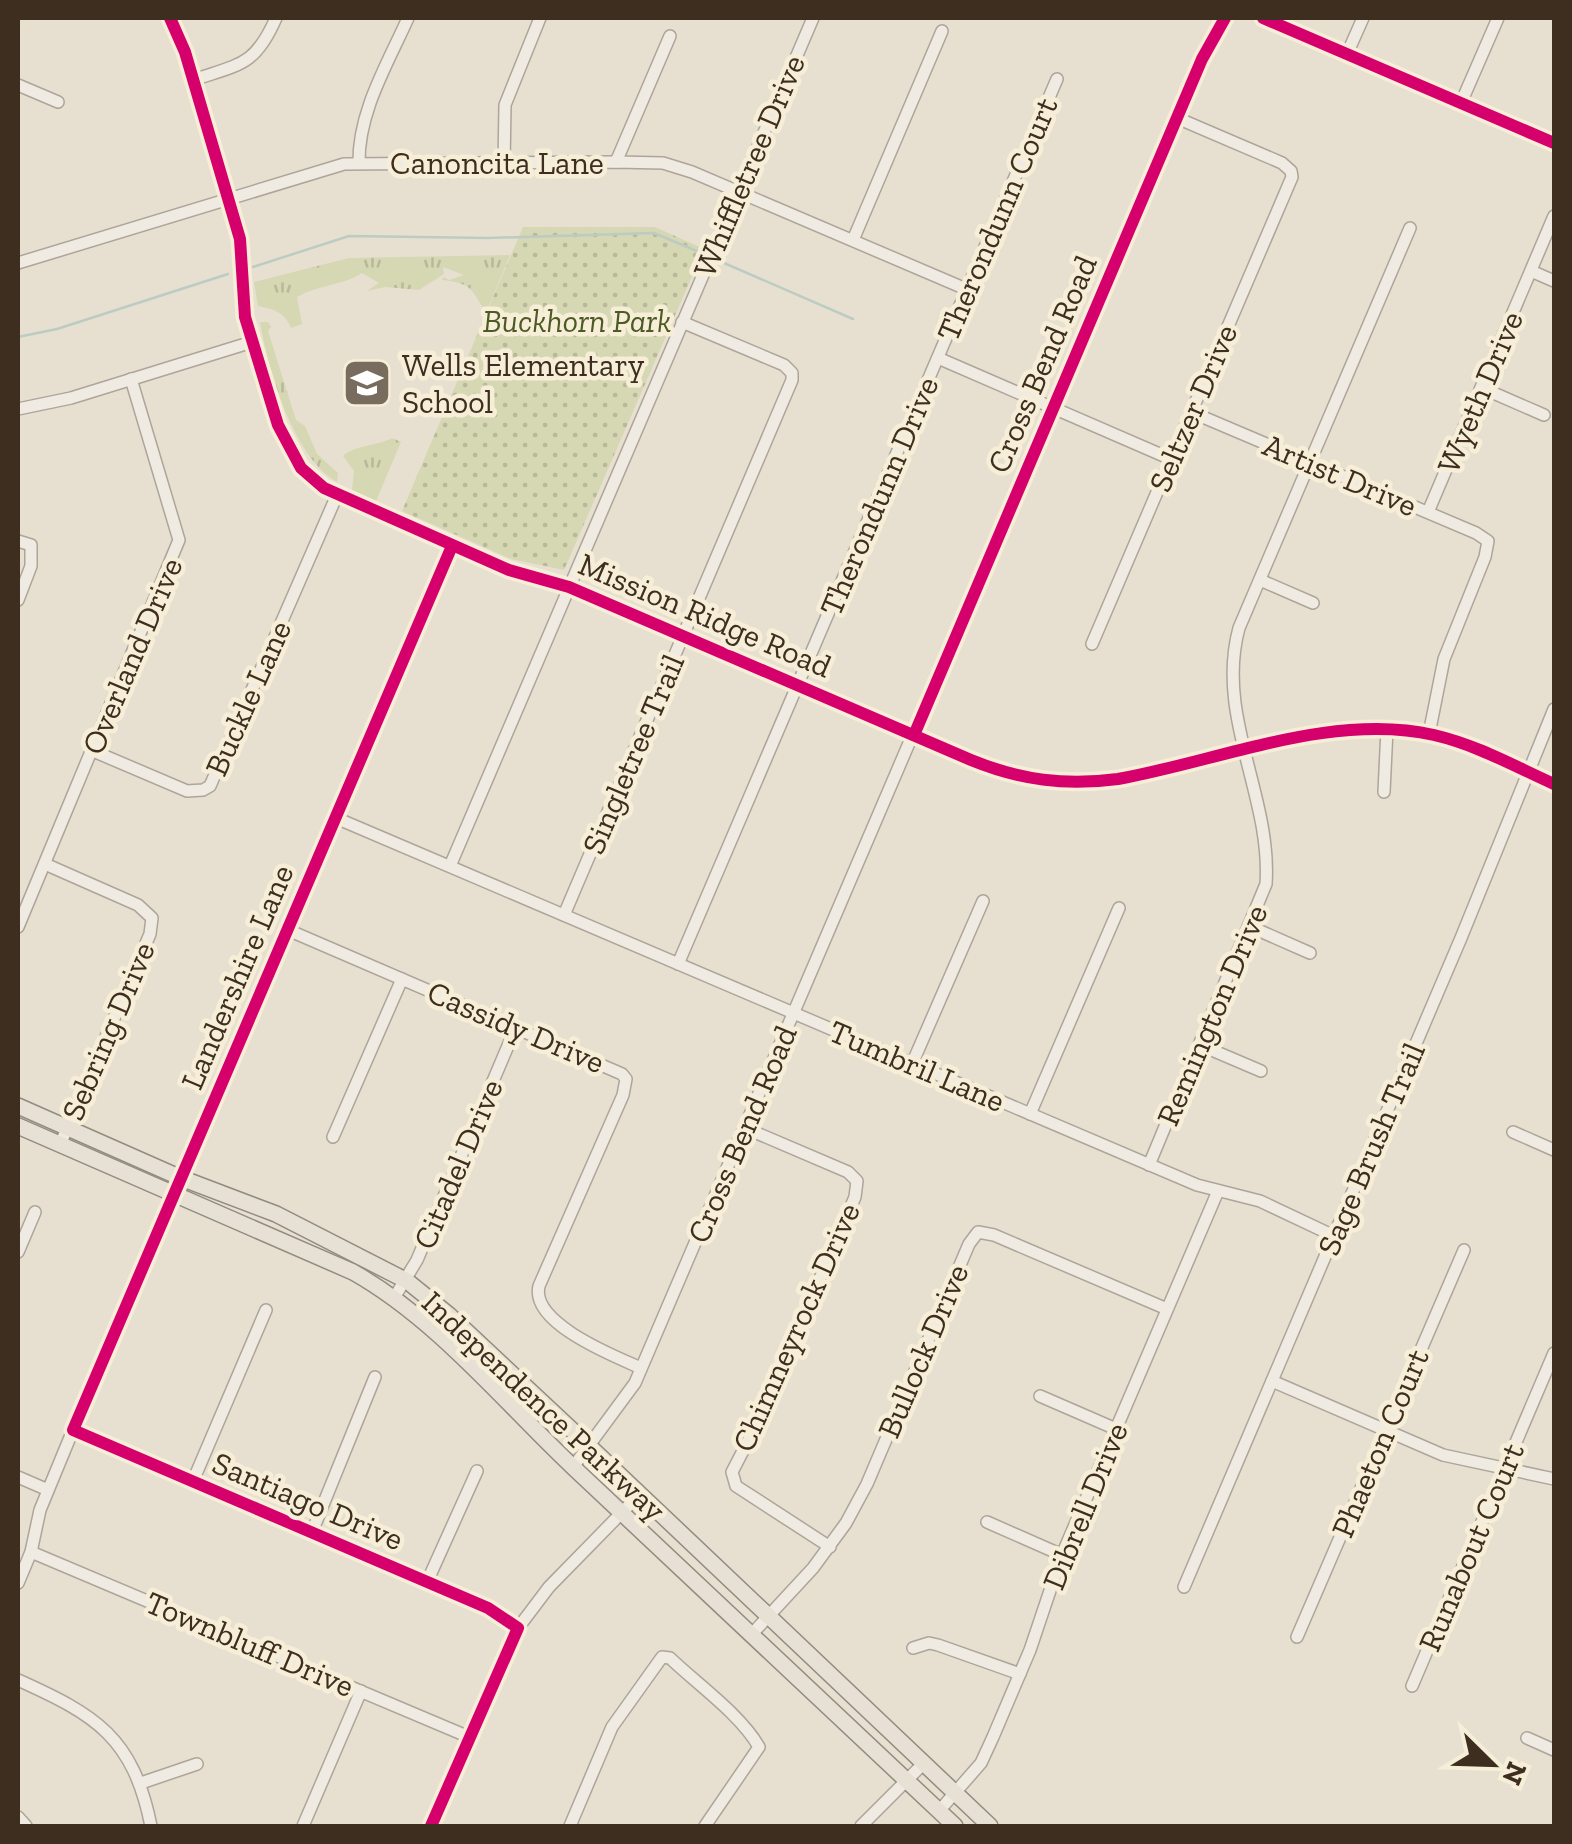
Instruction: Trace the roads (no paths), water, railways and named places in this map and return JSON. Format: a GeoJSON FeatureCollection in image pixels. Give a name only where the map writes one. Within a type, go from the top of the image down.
{"type":"FeatureCollection","features":[{"type":"Feature","properties":{"kind":"main road","name":"Independence Parkway"},"geometry":{"type":"LineString","coordinates":[[18,1106],[181,1178],[276,1214],[406,1281],[449,1315],[590,1446],[990,1826]]}},
{"type":"Feature","properties":{"kind":"main road","name":"Independence Parkway"},"geometry":{"type":"LineString","coordinates":[[18,1126],[353,1272],[394,1298],[956,1826]]}},
{"type":"Feature","properties":{"kind":"street","name":"Mission Ridge Road"},"geometry":{"type":"LineString","coordinates":[[170,18],[230,199],[240,239],[244,308],[278,425],[293,457],[311,478],[337,496],[508,570],[569,586],[989,767],[1031,780],[1118,779],[1346,730],[1387,729],[1428,734],[1473,746],[1554,784]]}},
{"type":"Feature","properties":{"kind":"street"},"geometry":{"type":"LineString","coordinates":[[193,80],[254,56],[264,45],[276,18]]}},
{"type":"Feature","properties":{"kind":"street"},"geometry":{"type":"LineString","coordinates":[[359,163],[367,112],[408,18]]}},
{"type":"Feature","properties":{"kind":"street"},"geometry":{"type":"LineString","coordinates":[[504,164],[505,104],[540,18]]}},
{"type":"Feature","properties":{"kind":"street","name":"Whiffletree Drive"},"geometry":{"type":"LineString","coordinates":[[450,866],[812,18]]}},
{"type":"Feature","properties":{"kind":"street","name":"Cross Bend Road"},"geometry":{"type":"LineString","coordinates":[[572,1467],[627,1398],[642,1368],[1202,59],[1225,18]]}},
{"type":"Feature","properties":{"kind":"street"},"geometry":{"type":"LineString","coordinates":[[1263,18],[1554,143]]}},
{"type":"Feature","properties":{"kind":"street"},"geometry":{"type":"LineString","coordinates":[[1347,54],[1363,18]]}},
{"type":"Feature","properties":{"kind":"street"},"geometry":{"type":"LineString","coordinates":[[1461,103],[1498,18]]}},
{"type":"Feature","properties":{"kind":"street"},"geometry":{"type":"LineString","coordinates":[[853,240],[942,31]]}},
{"type":"Feature","properties":{"kind":"street"},"geometry":{"type":"LineString","coordinates":[[616,162],[670,36]]}},
{"type":"Feature","properties":{"kind":"street","name":"Therondunn Court"},"geometry":{"type":"LineString","coordinates":[[938,358],[1057,79]]}},
{"type":"Feature","properties":{"kind":"street"},"geometry":{"type":"LineString","coordinates":[[18,85],[58,102]]}},
{"type":"Feature","properties":{"kind":"street","name":"Seltzer Drive"},"geometry":{"type":"LineString","coordinates":[[1092,644],[1289,185],[1291,171],[1282,163],[1177,118]]}},
{"type":"Feature","properties":{"kind":"street","name":"Canoncita Lane"},"geometry":{"type":"LineString","coordinates":[[18,263],[326,168],[359,163],[663,163],[966,288]]}},
{"type":"Feature","properties":{"kind":"street","name":"Wyeth Drive"},"geometry":{"type":"LineString","coordinates":[[1428,512],[1554,216]]}},
{"type":"Feature","properties":{"kind":"street","name":"Remington Drive"},"geometry":{"type":"LineString","coordinates":[[1149,1164],[1266,884],[1267,868],[1234,706],[1231,665],[1239,628],[1410,228]]}},
{"type":"Feature","properties":{"kind":"street"},"geometry":{"type":"LineString","coordinates":[[1531,271],[1554,281]]}},
{"type":"Feature","properties":{"kind":"street","name":"Singletree Trail"},"geometry":{"type":"LineString","coordinates":[[564,914],[792,380],[784,366],[682,322]]}},
{"type":"Feature","properties":{"kind":"street"},"geometry":{"type":"LineString","coordinates":[[18,409],[48,404],[252,342]]}},
{"type":"Feature","properties":{"kind":"street"},"geometry":{"type":"LineString","coordinates":[[938,358],[1171,459]]}},
{"type":"Feature","properties":{"kind":"street","name":"Therondunn Drive"},"geometry":{"type":"LineString","coordinates":[[678,964],[938,358]]}},
{"type":"Feature","properties":{"kind":"street","name":"Overland Drive"},"geometry":{"type":"LineString","coordinates":[[18,926],[179,540],[131,379]]}},
{"type":"Feature","properties":{"kind":"street"},"geometry":{"type":"LineString","coordinates":[[1482,388],[1544,415]]}},
{"type":"Feature","properties":{"kind":"street","name":"Artist Drive"},"geometry":{"type":"LineString","coordinates":[[1191,412],[1483,536],[1488,542],[1444,658],[1428,734]]}},
{"type":"Feature","properties":{"kind":"street","name":"Buckle Lane"},"geometry":{"type":"LineString","coordinates":[[93,751],[187,791],[210,786],[337,496]]}},
{"type":"Feature","properties":{"kind":"street"},"geometry":{"type":"LineString","coordinates":[[18,541],[31,545],[31,566],[18,600]]}},
{"type":"Feature","properties":{"kind":"street","name":"Landershire Lane"},"geometry":{"type":"LineString","coordinates":[[18,1583],[48,1490],[73,1430],[452,546]]}},
{"type":"Feature","properties":{"kind":"street"},"geometry":{"type":"LineString","coordinates":[[1260,580],[1313,604]]}},
{"type":"Feature","properties":{"kind":"street","name":"Sage Brush Trail"},"geometry":{"type":"LineString","coordinates":[[1184,1587],[1554,709]]}},
{"type":"Feature","properties":{"kind":"street"},"geometry":{"type":"LineString","coordinates":[[1384,792],[1387,729]]}},
{"type":"Feature","properties":{"kind":"street","name":"Tumbril Lane"},"geometry":{"type":"LineString","coordinates":[[336,818],[1149,1164],[1218,1191],[1260,1200],[1334,1236]]}},
{"type":"Feature","properties":{"kind":"street","name":"Sebring Drive"},"geometry":{"type":"LineString","coordinates":[[44,864],[138,905],[152,918],[150,934],[60,1145]]}},
{"type":"Feature","properties":{"kind":"street"},"geometry":{"type":"LineString","coordinates":[[912,1064],[982,901]]}},
{"type":"Feature","properties":{"kind":"street"},"geometry":{"type":"LineString","coordinates":[[1030,1114],[1119,908]]}},
{"type":"Feature","properties":{"kind":"street"},"geometry":{"type":"LineString","coordinates":[[1251,927],[1310,953]]}},
{"type":"Feature","properties":{"kind":"street","name":"Cassidy Drive"},"geometry":{"type":"LineString","coordinates":[[288,930],[618,1071],[626,1079],[537,1298],[584,1342],[642,1368]]}},
{"type":"Feature","properties":{"kind":"street"},"geometry":{"type":"LineString","coordinates":[[333,1137],[402,978]]}},
{"type":"Feature","properties":{"kind":"street","name":"Citadel Drive"},"geometry":{"type":"LineString","coordinates":[[394,1298],[406,1281],[516,1027]]}},
{"type":"Feature","properties":{"kind":"street"},"geometry":{"type":"LineString","coordinates":[[1200,1046],[1261,1071]]}},
{"type":"Feature","properties":{"kind":"street","name":"Chimneyrock Drive"},"geometry":{"type":"LineString","coordinates":[[745,1128],[848,1172],[857,1181],[796,1333],[732,1472],[736,1486],[830,1547]]}},
{"type":"Feature","properties":{"kind":"street"},"geometry":{"type":"LineString","coordinates":[[1513,1132],[1554,1150]]}},
{"type":"Feature","properties":{"kind":"street","name":"Dibrell Drive"},"geometry":{"type":"LineString","coordinates":[[939,1812],[981,1762],[1020,1674],[1062,1555],[1218,1191]]}},
{"type":"Feature","properties":{"kind":"street"},"geometry":{"type":"LineString","coordinates":[[18,1252],[35,1212]]}},
{"type":"Feature","properties":{"kind":"street","name":"Bullock Drive"},"geometry":{"type":"LineString","coordinates":[[750,1636],[830,1547],[867,1484],[969,1244],[978,1232],[994,1235],[1167,1310]]}},
{"type":"Feature","properties":{"kind":"street","name":"Phaeton Court"},"geometry":{"type":"LineString","coordinates":[[1297,1636],[1464,1250]]}},
{"type":"Feature","properties":{"kind":"street"},"geometry":{"type":"LineString","coordinates":[[193,1481],[266,1310]]}},
{"type":"Feature","properties":{"kind":"street","name":"Runabout Court"},"geometry":{"type":"LineString","coordinates":[[1412,1686],[1554,1354]]}},
{"type":"Feature","properties":{"kind":"street"},"geometry":{"type":"LineString","coordinates":[[312,1532],[375,1377]]}},
{"type":"Feature","properties":{"kind":"street"},"geometry":{"type":"LineString","coordinates":[[1272,1381],[1443,1454],[1554,1479]]}},
{"type":"Feature","properties":{"kind":"street"},"geometry":{"type":"LineString","coordinates":[[1040,1396],[1116,1429]]}},
{"type":"Feature","properties":{"kind":"street","name":"Santiago Drive"},"geometry":{"type":"LineString","coordinates":[[73,1430],[488,1608],[518,1628]]}},
{"type":"Feature","properties":{"kind":"street"},"geometry":{"type":"LineString","coordinates":[[427,1582],[477,1471]]}},
{"type":"Feature","properties":{"kind":"street"},"geometry":{"type":"LineString","coordinates":[[18,1477],[48,1490]]}},
{"type":"Feature","properties":{"kind":"street"},"geometry":{"type":"LineString","coordinates":[[431,1826],[518,1628],[549,1587],[640,1494]]}},
{"type":"Feature","properties":{"kind":"street"},"geometry":{"type":"LineString","coordinates":[[987,1522],[1062,1555]]}},
{"type":"Feature","properties":{"kind":"street","name":"Townbluff Drive"},"geometry":{"type":"LineString","coordinates":[[31,1552],[470,1737]]}},
{"type":"Feature","properties":{"kind":"street"},"geometry":{"type":"LineString","coordinates":[[912,1648],[929,1643],[938,1645],[1020,1674]]}},
{"type":"Feature","properties":{"kind":"street"},"geometry":{"type":"LineString","coordinates":[[570,1826],[612,1727],[662,1657],[670,1658],[760,1747],[705,1826]]}},
{"type":"Feature","properties":{"kind":"street"},"geometry":{"type":"LineString","coordinates":[[18,1680],[64,1701],[95,1721],[118,1746],[141,1783],[151,1826]]}},
{"type":"Feature","properties":{"kind":"street"},"geometry":{"type":"LineString","coordinates":[[302,1826],[360,1691]]}},
{"type":"Feature","properties":{"kind":"street"},"geometry":{"type":"LineString","coordinates":[[1527,1738],[1554,1750]]}},
{"type":"Feature","properties":{"kind":"street"},"geometry":{"type":"LineString","coordinates":[[141,1783],[197,1764]]}},
{"type":"Feature","properties":{"kind":"street"},"geometry":{"type":"LineString","coordinates":[[861,1826],[923,1764]]}},
{"type":"Feature","properties":{"kind":"street"},"geometry":{"type":"LineString","coordinates":[[18,1818],[26,1826]]}},
{"type":"Feature","properties":{"kind":"waterway"},"geometry":{"type":"LineString","coordinates":[[253,267],[349,236],[488,238],[654,233],[699,252]]}},
{"type":"Feature","properties":{"kind":"waterway"},"geometry":{"type":"LineString","coordinates":[[724,263],[853,319]]}},
{"type":"Feature","properties":{"kind":"waterway"},"geometry":{"type":"LineString","coordinates":[[18,337],[57,329],[228,274]]}},
{"type":"Feature","properties":{"kind":"place","name":"Wells Elementary School"},"geometry":{"type":"Point","coordinates":[367,383]}},
{"type":"Feature","properties":{"kind":"park label","name":"Buckhorn Park"},"geometry":{"type":"Point","coordinates":[577,321]}}]}
